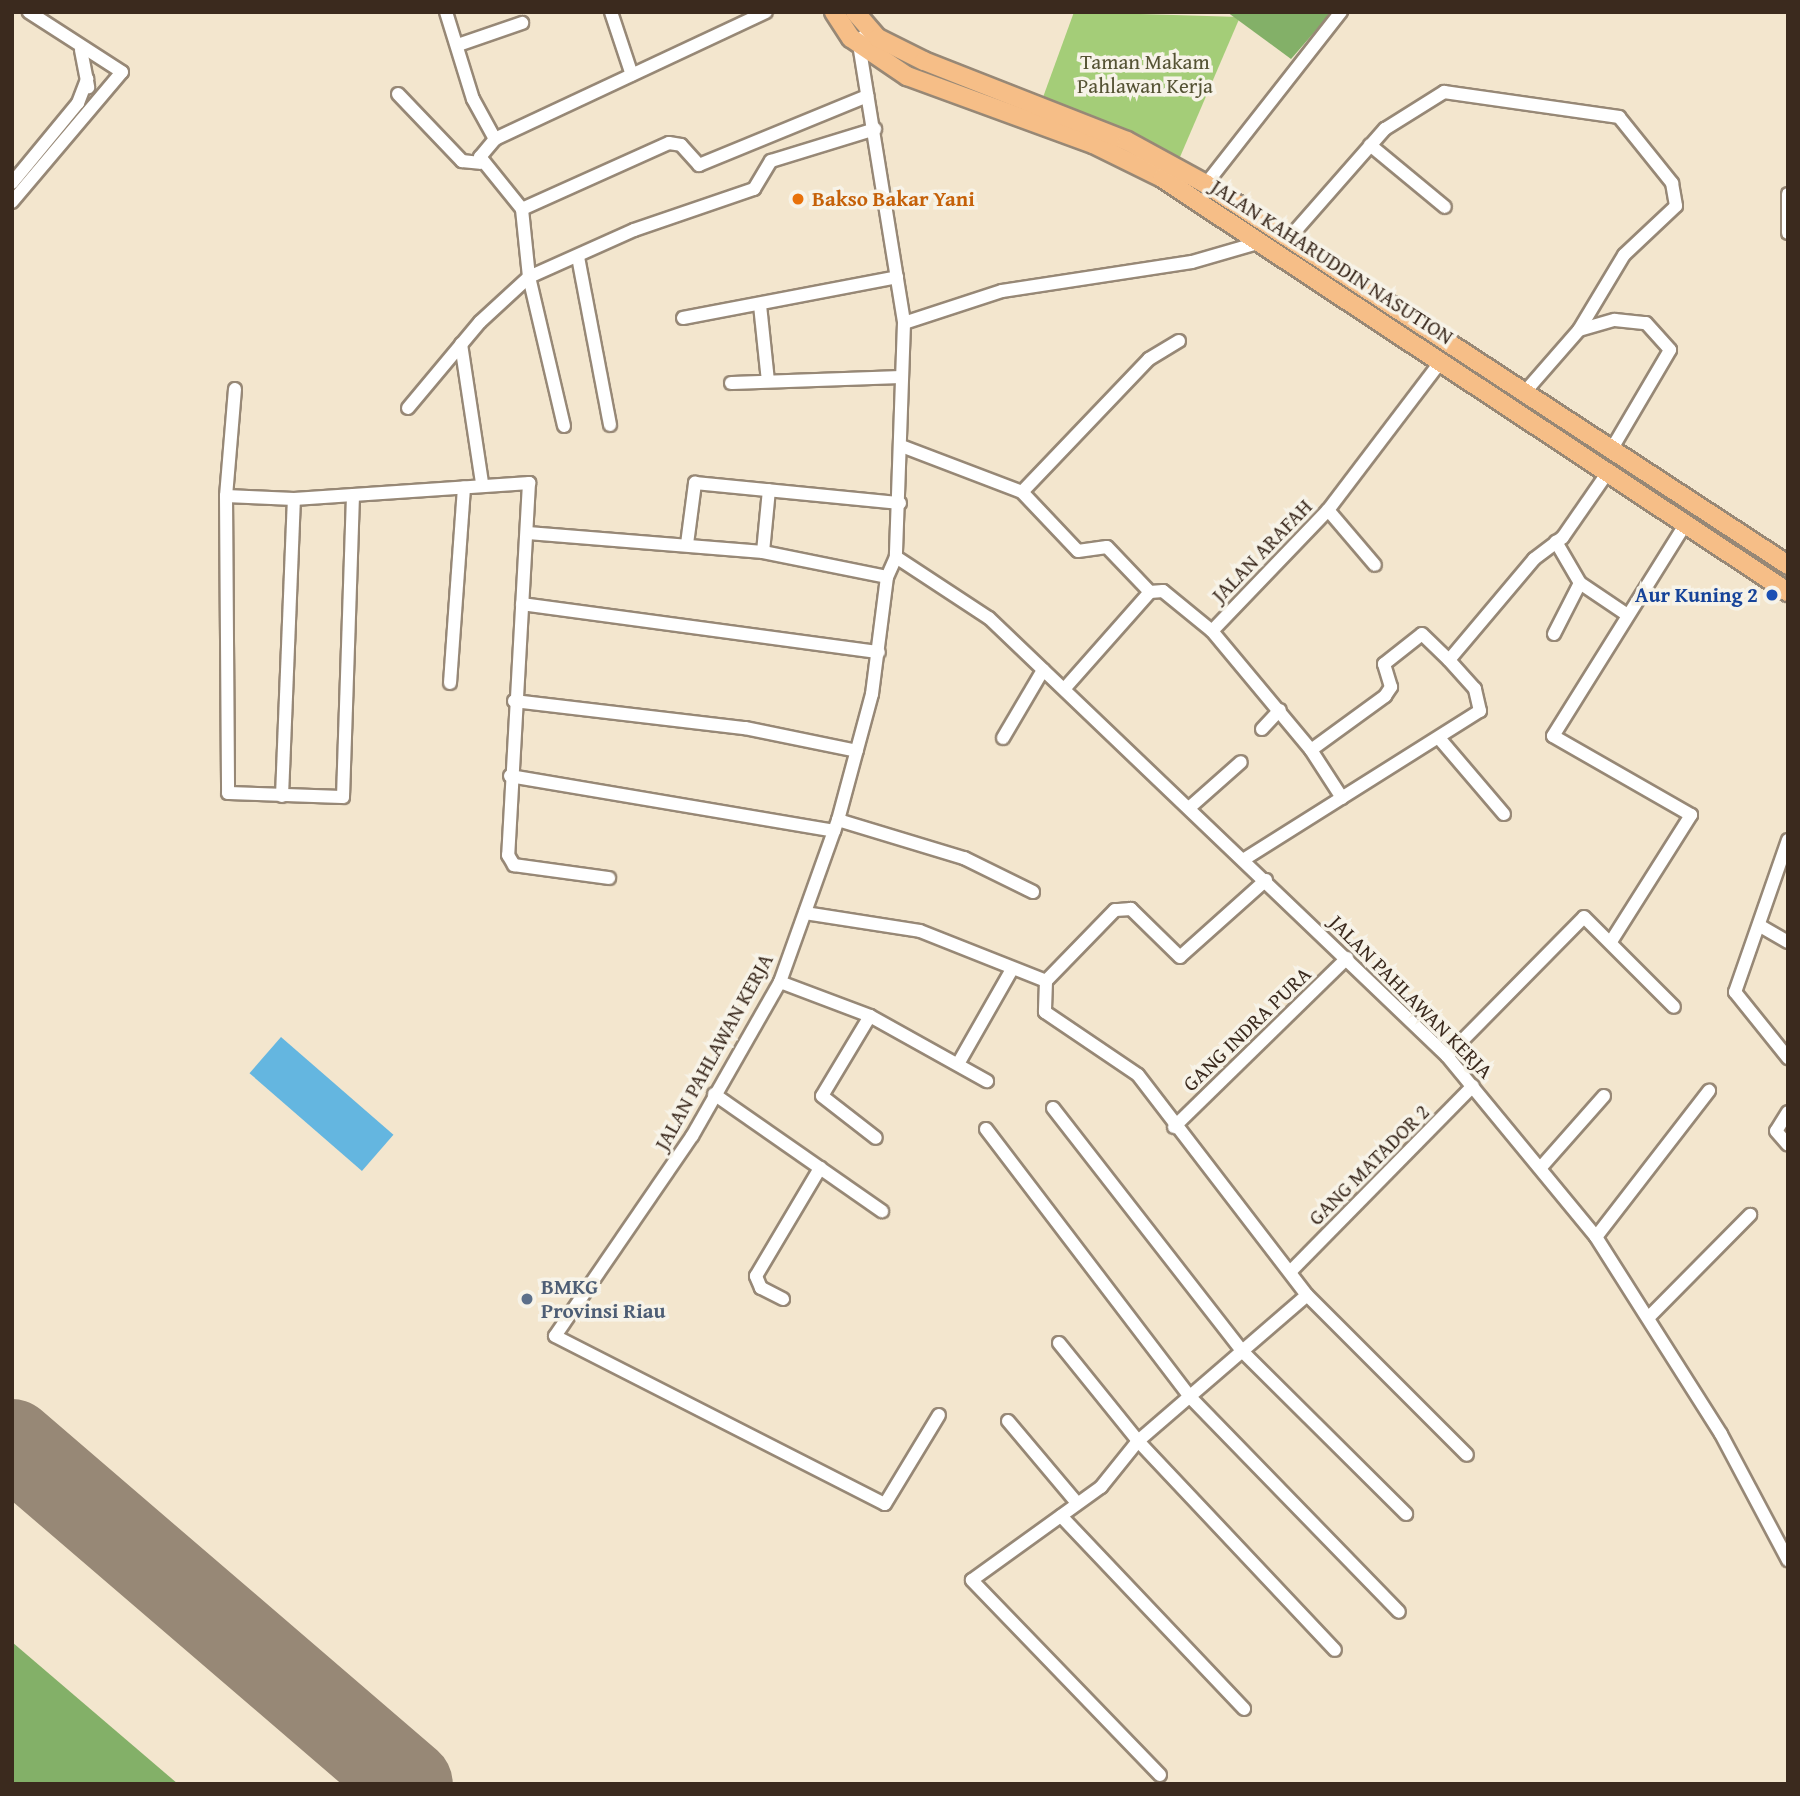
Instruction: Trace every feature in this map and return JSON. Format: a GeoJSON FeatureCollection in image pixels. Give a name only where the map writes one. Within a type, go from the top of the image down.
{"type":"FeatureCollection","features":[{"type":"Feature","properties":{"kind":"highway","name":"JALAN KAHARUDDIN NASUTION"},"geometry":{"type":"LineString","coordinates":[[834,12],[937,89],[1093,144],[1162,178],[1261,242],[1337,280],[1524,393],[1787,561]]}},
{"type":"Feature","properties":{"kind":"highway","name":"JALAN KAHARUDDIN NASUTION"},"geometry":{"type":"LineString","coordinates":[[855,12],[864,37],[1127,141],[1206,184],[1290,237],[1337,280],[1441,361],[1788,592]]}},
{"type":"Feature","properties":{"kind":"street"},"geometry":{"type":"LineString","coordinates":[[12,202],[122,72],[81,50],[29,12]]}},
{"type":"Feature","properties":{"kind":"street"},"geometry":{"type":"LineString","coordinates":[[446,12],[473,99],[495,139]]}},
{"type":"Feature","properties":{"kind":"street"},"geometry":{"type":"LineString","coordinates":[[611,12],[632,75]]}},
{"type":"Feature","properties":{"kind":"street"},"geometry":{"type":"LineString","coordinates":[[480,163],[495,139],[766,12]]}},
{"type":"Feature","properties":{"kind":"street"},"geometry":{"type":"LineString","coordinates":[[1206,184],[1341,12]]}},
{"type":"Feature","properties":{"kind":"street"},"geometry":{"type":"LineString","coordinates":[[458,45],[522,23]]}},
{"type":"Feature","properties":{"kind":"street","name":"JALAN PAHLAWAN KERJA"},"geometry":{"type":"LineString","coordinates":[[864,37],[867,96],[876,129],[904,323],[904,447],[896,557],[887,577],[879,652],[857,751],[836,826],[780,982],[692,1136],[555,1336],[885,1504],[939,1415]]}},
{"type":"Feature","properties":{"kind":"street"},"geometry":{"type":"LineString","coordinates":[[81,50],[91,108]]}},
{"type":"Feature","properties":{"kind":"street"},"geometry":{"type":"LineString","coordinates":[[12,183],[78,103],[87,79]]}},
{"type":"Feature","properties":{"kind":"street"},"geometry":{"type":"LineString","coordinates":[[1290,237],[1370,145],[1450,90],[1619,117],[1672,183],[1677,200],[1624,255],[1579,330],[1524,393]]}},
{"type":"Feature","properties":{"kind":"street"},"geometry":{"type":"LineString","coordinates":[[398,94],[462,161],[480,163],[522,209],[529,277],[564,426]]}},
{"type":"Feature","properties":{"kind":"street"},"geometry":{"type":"LineString","coordinates":[[522,209],[669,143],[681,145],[699,165],[867,96]]}},
{"type":"Feature","properties":{"kind":"street"},"geometry":{"type":"LineString","coordinates":[[408,408],[461,344],[529,277],[634,230],[754,188],[771,161],[876,129]]}},
{"type":"Feature","properties":{"kind":"street"},"geometry":{"type":"LineString","coordinates":[[1370,145],[1445,207]]}},
{"type":"Feature","properties":{"kind":"street"},"geometry":{"type":"LineString","coordinates":[[1788,194],[1783,205],[1788,233]]}},
{"type":"Feature","properties":{"kind":"street"},"geometry":{"type":"LineString","coordinates":[[904,323],[1002,291],[1192,262],[1261,242]]}},
{"type":"Feature","properties":{"kind":"street"},"geometry":{"type":"LineString","coordinates":[[578,257],[610,425]]}},
{"type":"Feature","properties":{"kind":"street"},"geometry":{"type":"LineString","coordinates":[[683,318],[897,277]]}},
{"type":"Feature","properties":{"kind":"street"},"geometry":{"type":"LineString","coordinates":[[760,305],[768,381]]}},
{"type":"Feature","properties":{"kind":"street"},"geometry":{"type":"LineString","coordinates":[[1579,330],[1615,320],[1646,323],[1670,350],[1611,450]]}},
{"type":"Feature","properties":{"kind":"street"},"geometry":{"type":"LineString","coordinates":[[1023,492],[1149,359],[1180,341]]}},
{"type":"Feature","properties":{"kind":"street"},"geometry":{"type":"LineString","coordinates":[[461,344],[482,483]]}},
{"type":"Feature","properties":{"kind":"street","name":"JALAN ARAFAH"},"geometry":{"type":"LineString","coordinates":[[1342,798],[1311,750],[1280,710],[1212,631],[1328,510],[1441,361]]}},
{"type":"Feature","properties":{"kind":"street"},"geometry":{"type":"LineString","coordinates":[[732,383],[902,377]]}},
{"type":"Feature","properties":{"kind":"street"},"geometry":{"type":"LineString","coordinates":[[235,389],[226,496],[225,786],[232,793],[342,797],[353,495]]}},
{"type":"Feature","properties":{"kind":"street"},"geometry":{"type":"LineString","coordinates":[[904,447],[1023,492],[1078,551],[1107,547],[1150,592]]}},
{"type":"Feature","properties":{"kind":"street"},"geometry":{"type":"LineString","coordinates":[[1449,660],[1556,542],[1608,471]]}},
{"type":"Feature","properties":{"kind":"street"},"geometry":{"type":"LineString","coordinates":[[226,496],[294,499],[464,487],[482,483],[529,483],[528,533],[510,776],[511,862],[609,878]]}},
{"type":"Feature","properties":{"kind":"street"},"geometry":{"type":"LineString","coordinates":[[687,544],[694,483],[900,503]]}},
{"type":"Feature","properties":{"kind":"street"},"geometry":{"type":"LineString","coordinates":[[450,682],[464,487]]}},
{"type":"Feature","properties":{"kind":"street"},"geometry":{"type":"LineString","coordinates":[[763,552],[769,490]]}},
{"type":"Feature","properties":{"kind":"street"},"geometry":{"type":"LineString","coordinates":[[282,796],[294,499]]}},
{"type":"Feature","properties":{"kind":"street"},"geometry":{"type":"LineString","coordinates":[[1328,510],[1375,565]]}},
{"type":"Feature","properties":{"kind":"street"},"geometry":{"type":"LineString","coordinates":[[1612,940],[1691,815],[1553,736],[1626,614],[1686,523]]}},
{"type":"Feature","properties":{"kind":"street"},"geometry":{"type":"LineString","coordinates":[[528,533],[763,552],[887,577]]}},
{"type":"Feature","properties":{"kind":"street"},"geometry":{"type":"LineString","coordinates":[[1556,542],[1580,583],[1626,614]]}},
{"type":"Feature","properties":{"kind":"street","name":"JALAN PAHLAWAN KERJA"},"geometry":{"type":"LineString","coordinates":[[896,557],[968,602],[1065,688],[1447,1056],[1543,1165],[1597,1237],[1649,1317],[1788,1560]]}},
{"type":"Feature","properties":{"kind":"street"},"geometry":{"type":"LineString","coordinates":[[1554,634],[1580,583]]}},
{"type":"Feature","properties":{"kind":"street"},"geometry":{"type":"LineString","coordinates":[[1065,688],[1150,592],[1163,591],[1212,631]]}},
{"type":"Feature","properties":{"kind":"street"},"geometry":{"type":"LineString","coordinates":[[522,604],[879,652]]}},
{"type":"Feature","properties":{"kind":"street"},"geometry":{"type":"LineString","coordinates":[[1243,860],[1438,738],[1482,705],[1449,660],[1422,634],[1384,664],[1391,687],[1385,696],[1311,750]]}},
{"type":"Feature","properties":{"kind":"street"},"geometry":{"type":"LineString","coordinates":[[1003,738],[1043,670]]}},
{"type":"Feature","properties":{"kind":"street"},"geometry":{"type":"LineString","coordinates":[[514,701],[745,728],[857,751]]}},
{"type":"Feature","properties":{"kind":"street"},"geometry":{"type":"LineString","coordinates":[[1262,729],[1280,710]]}},
{"type":"Feature","properties":{"kind":"street"},"geometry":{"type":"LineString","coordinates":[[1438,738],[1504,814]]}},
{"type":"Feature","properties":{"kind":"street"},"geometry":{"type":"LineString","coordinates":[[1189,808],[1241,762]]}},
{"type":"Feature","properties":{"kind":"street"},"geometry":{"type":"LineString","coordinates":[[510,776],[836,826],[964,858],[1033,892]]}},
{"type":"Feature","properties":{"kind":"street"},"geometry":{"type":"LineString","coordinates":[[1788,840],[1784,861],[1762,927],[1735,992],[1788,1058]]}},
{"type":"Feature","properties":{"kind":"street"},"geometry":{"type":"LineString","coordinates":[[1045,981],[1115,909],[1131,909],[1180,957],[1266,880]]}},
{"type":"Feature","properties":{"kind":"street"},"geometry":{"type":"LineString","coordinates":[[806,913],[920,931],[1011,971],[1045,981]]}},
{"type":"Feature","properties":{"kind":"street"},"geometry":{"type":"LineString","coordinates":[[1447,1056],[1581,918],[1612,940],[1674,1007]]}},
{"type":"Feature","properties":{"kind":"street"},"geometry":{"type":"LineString","coordinates":[[1762,927],[1788,942]]}},
{"type":"Feature","properties":{"kind":"street","name":"GANG INDRA PURA"},"geometry":{"type":"LineString","coordinates":[[1174,1127],[1347,958]]}},
{"type":"Feature","properties":{"kind":"street"},"geometry":{"type":"LineString","coordinates":[[958,1065],[1011,971]]}},
{"type":"Feature","properties":{"kind":"street"},"geometry":{"type":"LineString","coordinates":[[1045,981],[1050,1018],[1135,1072],[1174,1127],[1292,1270],[1307,1295],[1467,1455]]}},
{"type":"Feature","properties":{"kind":"street"},"geometry":{"type":"LineString","coordinates":[[780,982],[870,1016],[987,1081]]}},
{"type":"Feature","properties":{"kind":"street"},"geometry":{"type":"LineString","coordinates":[[870,1016],[822,1096],[876,1138]]}},
{"type":"Feature","properties":{"kind":"street","name":"GANG MATADOR 2"},"geometry":{"type":"LineString","coordinates":[[1292,1270],[1473,1086]]}},
{"type":"Feature","properties":{"kind":"street"},"geometry":{"type":"LineString","coordinates":[[1597,1237],[1709,1091]]}},
{"type":"Feature","properties":{"kind":"street"},"geometry":{"type":"LineString","coordinates":[[714,1094],[882,1211]]}},
{"type":"Feature","properties":{"kind":"street"},"geometry":{"type":"LineString","coordinates":[[1543,1165],[1604,1096]]}},
{"type":"Feature","properties":{"kind":"street"},"geometry":{"type":"LineString","coordinates":[[1053,1108],[1243,1352],[1406,1514]]}},
{"type":"Feature","properties":{"kind":"street"},"geometry":{"type":"LineString","coordinates":[[1788,1112],[1776,1131],[1788,1145]]}},
{"type":"Feature","properties":{"kind":"street"},"geometry":{"type":"LineString","coordinates":[[986,1129],[1191,1398],[1399,1612]]}},
{"type":"Feature","properties":{"kind":"street"},"geometry":{"type":"LineString","coordinates":[[783,1299],[761,1288],[756,1276],[820,1168]]}},
{"type":"Feature","properties":{"kind":"street"},"geometry":{"type":"LineString","coordinates":[[1649,1317],[1750,1215]]}},
{"type":"Feature","properties":{"kind":"street"},"geometry":{"type":"LineString","coordinates":[[1160,1775],[972,1584],[1111,1477],[1138,1441],[1191,1398],[1307,1295]]}},
{"type":"Feature","properties":{"kind":"street"},"geometry":{"type":"LineString","coordinates":[[1059,1343],[1138,1441],[1335,1650]]}},
{"type":"Feature","properties":{"kind":"street"},"geometry":{"type":"LineString","coordinates":[[1008,1421],[1077,1503]]}},
{"type":"Feature","properties":{"kind":"street"},"geometry":{"type":"LineString","coordinates":[[1061,1516],[1244,1709]]}},
{"type":"Feature","properties":{"kind":"green space","name":"Taman Makam Pahlawan Kerja"},"geometry":{"type":"Polygon","coordinates":[[[1074,12],[1240,17],[1180,157],[1042,100],[1074,12]]]}},
{"type":"Feature","properties":{"kind":"green space"},"geometry":{"type":"Polygon","coordinates":[[[1227,12],[1332,12],[1291,59],[1227,12]]]}},
{"type":"Feature","properties":{"kind":"green space"},"geometry":{"type":"Polygon","coordinates":[[[12,1642],[178,1784],[12,1784],[12,1642]]]}},
{"type":"Feature","properties":{"kind":"water"},"geometry":{"type":"Polygon","coordinates":[[[281,1037],[393,1135],[362,1171],[250,1073],[281,1037]]]}},
{"type":"Feature","properties":{"kind":"runway"},"geometry":{"type":"LineString","coordinates":[[12,1443],[409,1784]]}},
{"type":"Feature","properties":{"kind":"place","name":"Bakso Bakar Yani"},"geometry":{"type":"Point","coordinates":[798,199]}},
{"type":"Feature","properties":{"kind":"place","name":"Aur Kuning 2"},"geometry":{"type":"Point","coordinates":[1772,595]}},
{"type":"Feature","properties":{"kind":"place","name":"BMKG Provinsi Riau"},"geometry":{"type":"Point","coordinates":[527,1299]}}]}
